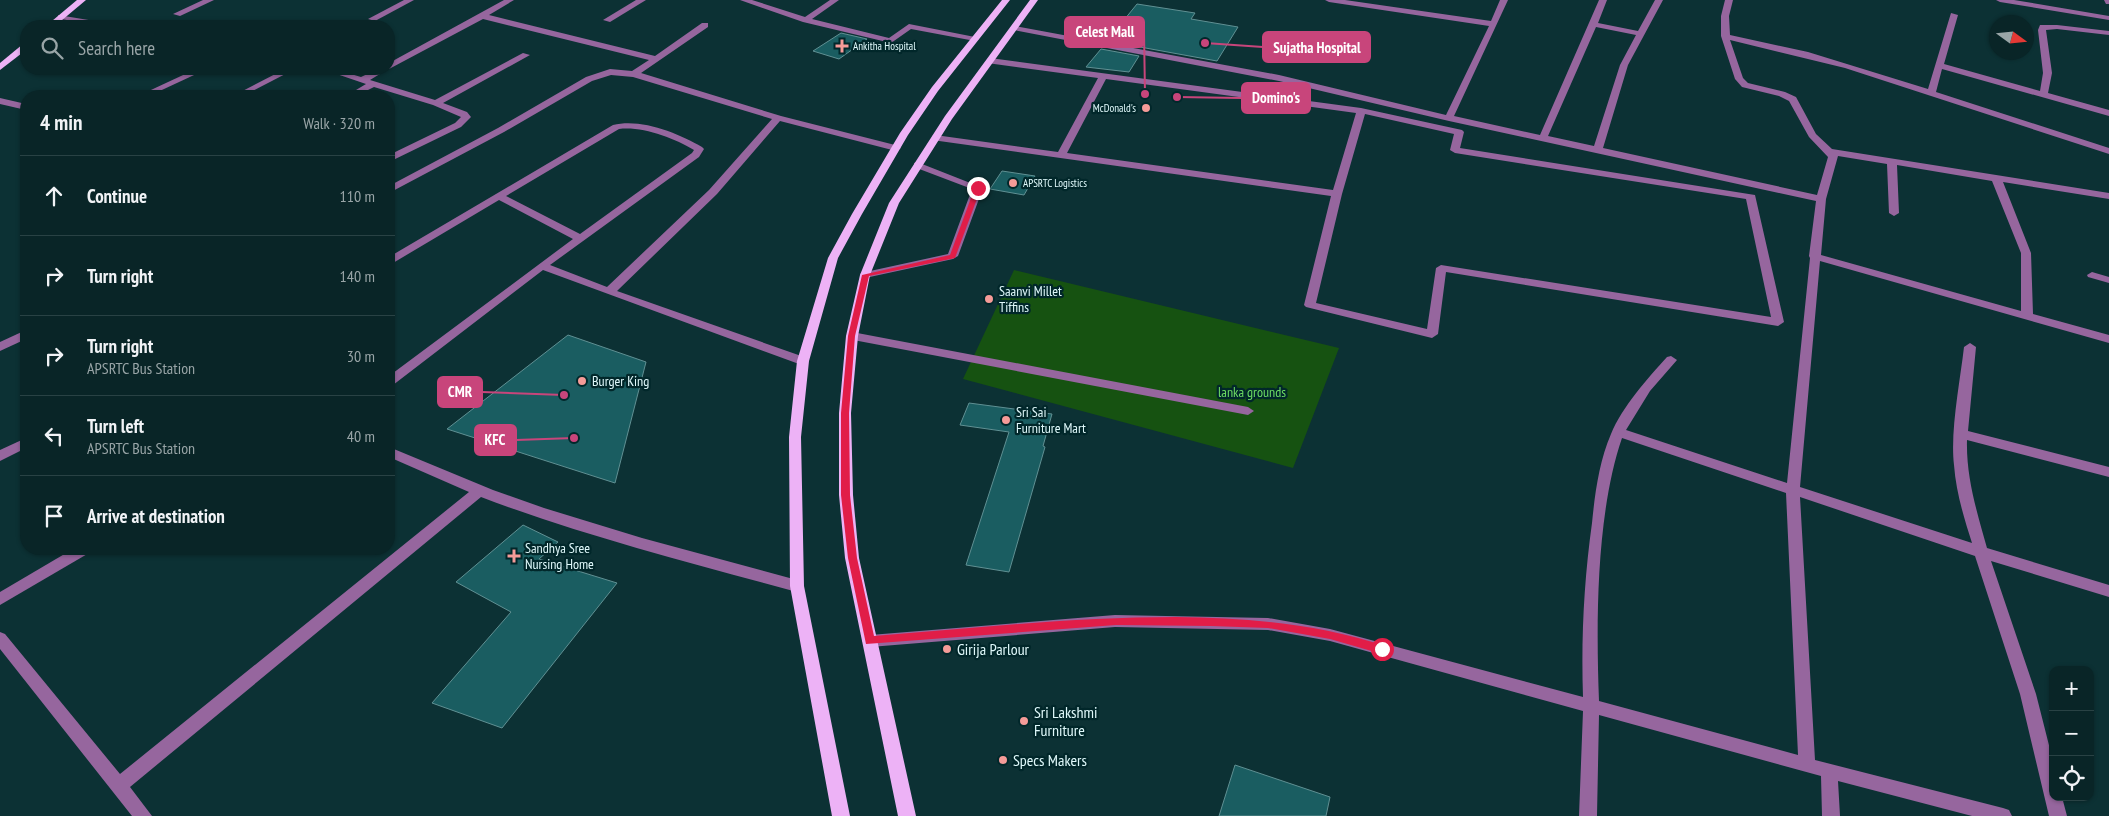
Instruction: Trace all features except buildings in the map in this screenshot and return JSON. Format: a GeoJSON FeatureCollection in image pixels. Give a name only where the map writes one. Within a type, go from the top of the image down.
{"type":"FeatureCollection","features":[{"type":"Feature","properties":{"kind":"main road"},"geometry":{"type":"LineString","coordinates":[[57,20],[82,0]]}},
{"type":"Feature","properties":{"kind":"main road"},"geometry":{"type":"LineString","coordinates":[[841,816],[797,586],[795,437],[803,362],[819,303],[834,258],[879,175],[903,135],[935,89],[1006,0]]}},
{"type":"Feature","properties":{"kind":"main road"},"geometry":{"type":"LineString","coordinates":[[907,816],[852,558],[846,495],[845,413],[852,336],[866,275],[876,243],[894,203],[935,138],[1034,0]]}},
{"type":"Feature","properties":{"kind":"main road"},"geometry":{"type":"LineString","coordinates":[[0,67],[20,51]]}},
{"type":"Feature","properties":{"kind":"street"},"geometry":{"type":"LineString","coordinates":[[177,14],[210,0]]}},
{"type":"Feature","properties":{"kind":"street"},"geometry":{"type":"LineString","coordinates":[[372,19],[410,0]]}},
{"type":"Feature","properties":{"kind":"street"},"geometry":{"type":"LineString","coordinates":[[395,63],[510,0]]}},
{"type":"Feature","properties":{"kind":"street"},"geometry":{"type":"LineString","coordinates":[[607,20],[642,0]]}},
{"type":"Feature","properties":{"kind":"street"},"geometry":{"type":"LineString","coordinates":[[744,0],[806,20],[890,41],[909,26],[975,39]]}},
{"type":"Feature","properties":{"kind":"street"},"geometry":{"type":"LineString","coordinates":[[806,20],[835,0]]}},
{"type":"Feature","properties":{"kind":"street"},"geometry":{"type":"LineString","coordinates":[[1329,0],[1494,24]]}},
{"type":"Feature","properties":{"kind":"street"},"geometry":{"type":"LineString","coordinates":[[1449,118],[1504,0]]}},
{"type":"Feature","properties":{"kind":"street"},"geometry":{"type":"LineString","coordinates":[[1542,138],[1565,92],[1603,0]]}},
{"type":"Feature","properties":{"kind":"street"},"geometry":{"type":"LineString","coordinates":[[1598,150],[1624,65],[1658,0]]}},
{"type":"Feature","properties":{"kind":"street"},"geometry":{"type":"LineString","coordinates":[[1730,0],[1725,16],[1725,36],[1731,60],[1741,82],[1751,87],[1793,98],[1812,135],[1830,152],[1833,161],[1821,199],[1814,256],[1793,491],[1807,764]]}},
{"type":"Feature","properties":{"kind":"street"},"geometry":{"type":"LineString","coordinates":[[2000,0],[2109,18]]}},
{"type":"Feature","properties":{"kind":"street"},"geometry":{"type":"LineString","coordinates":[[1931,93],[1954,15]]}},
{"type":"Feature","properties":{"kind":"street"},"geometry":{"type":"LineString","coordinates":[[482,16],[656,59]]}},
{"type":"Feature","properties":{"kind":"street"},"geometry":{"type":"LineString","coordinates":[[61,17],[78,20]]}},
{"type":"Feature","properties":{"kind":"street"},"geometry":{"type":"LineString","coordinates":[[1592,24],[1641,34]]}},
{"type":"Feature","properties":{"kind":"street"},"geometry":{"type":"LineString","coordinates":[[634,74],[705,25]]}},
{"type":"Feature","properties":{"kind":"street"},"geometry":{"type":"LineString","coordinates":[[2043,94],[2046,91],[2048,79],[2043,27],[2109,33]]}},
{"type":"Feature","properties":{"kind":"street"},"geometry":{"type":"LineString","coordinates":[[1014,28],[1261,74],[1449,118],[1821,199]]}},
{"type":"Feature","properties":{"kind":"street"},"geometry":{"type":"LineString","coordinates":[[1725,36],[1805,54],[2109,151]]}},
{"type":"Feature","properties":{"kind":"street"},"geometry":{"type":"LineString","coordinates":[[436,103],[526,55]]}},
{"type":"Feature","properties":{"kind":"street"},"geometry":{"type":"LineString","coordinates":[[990,61],[1361,111],[1459,132],[1455,150],[1751,197],[1778,322],[1441,268],[1432,334],[1310,304],[1337,194],[1361,111]]}},
{"type":"Feature","properties":{"kind":"street"},"geometry":{"type":"LineString","coordinates":[[1939,65],[2109,113]]}},
{"type":"Feature","properties":{"kind":"street"},"geometry":{"type":"LineString","coordinates":[[395,187],[501,130],[589,79],[610,72],[634,74],[778,118],[896,148]]}},
{"type":"Feature","properties":{"kind":"street"},"geometry":{"type":"LineString","coordinates":[[155,90],[189,75]]}},
{"type":"Feature","properties":{"kind":"street"},"geometry":{"type":"LineString","coordinates":[[249,90],[279,75]]}},
{"type":"Feature","properties":{"kind":"street"},"geometry":{"type":"LineString","coordinates":[[347,75],[459,111],[466,117],[464,121],[395,156]]}},
{"type":"Feature","properties":{"kind":"street"},"geometry":{"type":"LineString","coordinates":[[364,80],[373,75]]}},
{"type":"Feature","properties":{"kind":"street"},"geometry":{"type":"LineString","coordinates":[[1061,156],[1103,76]]}},
{"type":"Feature","properties":{"kind":"street"},"geometry":{"type":"LineString","coordinates":[[362,90],[375,83]]}},
{"type":"Feature","properties":{"kind":"street"},"geometry":{"type":"LineString","coordinates":[[0,101],[20,106]]}},
{"type":"Feature","properties":{"kind":"street"},"geometry":{"type":"LineString","coordinates":[[609,292],[713,192],[778,118]]}},
{"type":"Feature","properties":{"kind":"street"},"geometry":{"type":"LineString","coordinates":[[395,257],[621,125],[632,125],[658,132],[699,149],[696,155],[542,266],[395,377]]}},
{"type":"Feature","properties":{"kind":"street"},"geometry":{"type":"LineString","coordinates":[[935,138],[1337,194]]}},
{"type":"Feature","properties":{"kind":"street"},"geometry":{"type":"LineString","coordinates":[[1830,152],[2109,196]]}},
{"type":"Feature","properties":{"kind":"street"},"geometry":{"type":"LineString","coordinates":[[1892,162],[1894,213]]}},
{"type":"Feature","properties":{"kind":"street"},"geometry":{"type":"LineString","coordinates":[[866,275],[953,256],[978,188],[917,165]]}},
{"type":"Feature","properties":{"kind":"street"},"geometry":{"type":"LineString","coordinates":[[1996,178],[2026,253],[2027,316]]}},
{"type":"Feature","properties":{"kind":"street"},"geometry":{"type":"LineString","coordinates":[[499,196],[580,238]]}},
{"type":"Feature","properties":{"kind":"street"},"geometry":{"type":"LineString","coordinates":[[1814,256],[2109,339]]}},
{"type":"Feature","properties":{"kind":"street"},"geometry":{"type":"LineString","coordinates":[[542,266],[803,362]]}},
{"type":"Feature","properties":{"kind":"street"},"geometry":{"type":"LineString","coordinates":[[2092,275],[2109,280]]}},
{"type":"Feature","properties":{"kind":"street"},"geometry":{"type":"LineString","coordinates":[[852,336],[1248,411]]}},
{"type":"Feature","properties":{"kind":"street"},"geometry":{"type":"LineString","coordinates":[[0,347],[20,337]]}},
{"type":"Feature","properties":{"kind":"street"},"geometry":{"type":"LineString","coordinates":[[1970,347],[1961,434],[1960,464],[1966,499],[1981,552],[2028,694],[2049,780]]}},
{"type":"Feature","properties":{"kind":"street"},"geometry":{"type":"LineString","coordinates":[[1588,816],[1591,705],[1589,646],[1595,551],[1602,494],[1610,454],[1618,432],[1646,388],[1671,360]]}},
{"type":"Feature","properties":{"kind":"street"},"geometry":{"type":"LineString","coordinates":[[1618,432],[1981,552],[2109,591]]}},
{"type":"Feature","properties":{"kind":"street"},"geometry":{"type":"LineString","coordinates":[[1961,434],[2109,472]]}},
{"type":"Feature","properties":{"kind":"street"},"geometry":{"type":"LineString","coordinates":[[0,456],[20,446]]}},
{"type":"Feature","properties":{"kind":"street"},"geometry":{"type":"LineString","coordinates":[[395,455],[479,490],[584,528],[797,586]]}},
{"type":"Feature","properties":{"kind":"street"},"geometry":{"type":"LineString","coordinates":[[119,786],[479,490]]}},
{"type":"Feature","properties":{"kind":"street"},"geometry":{"type":"LineString","coordinates":[[0,599],[74,555]]}},
{"type":"Feature","properties":{"kind":"street"},"geometry":{"type":"LineString","coordinates":[[870,641],[1116,621],[1268,624],[1330,635],[2003,816]]}},
{"type":"Feature","properties":{"kind":"street"},"geometry":{"type":"LineString","coordinates":[[0,638],[143,816]]}},
{"type":"Feature","properties":{"kind":"street"},"geometry":{"type":"LineString","coordinates":[[1829,770],[1831,816]]}},
{"type":"Feature","properties":{"kind":"street"},"geometry":{"type":"LineString","coordinates":[[2054,801],[2058,816]]}},
{"type":"Feature","properties":{"kind":"green space","name":"lanka grounds"},"geometry":{"type":"Polygon","coordinates":[[[1014,270],[1339,348],[1293,468],[963,379],[1014,270]]]}},
{"type":"Feature","properties":{"kind":"place","name":"Sujatha Hospital"},"geometry":{"type":"Point","coordinates":[1205,43]}},
{"type":"Feature","properties":{"kind":"place","name":"Ankitha Hospital"},"geometry":{"type":"Point","coordinates":[842,46]}},
{"type":"Feature","properties":{"kind":"place","name":"Celest Mall"},"geometry":{"type":"Point","coordinates":[1145,94]}},
{"type":"Feature","properties":{"kind":"place","name":"Domino's"},"geometry":{"type":"Point","coordinates":[1177,97]}},
{"type":"Feature","properties":{"kind":"place","name":"McDonald's"},"geometry":{"type":"Point","coordinates":[1146,108]}},
{"type":"Feature","properties":{"kind":"place","name":"APSRTC Logistics"},"geometry":{"type":"Point","coordinates":[1013,183]}},
{"type":"Feature","properties":{"kind":"place","name":"Saanvi Millet Tiffins"},"geometry":{"type":"Point","coordinates":[989,299]}},
{"type":"Feature","properties":{"kind":"place","name":"Burger King"},"geometry":{"type":"Point","coordinates":[582,381]}},
{"type":"Feature","properties":{"kind":"place","name":"CMR"},"geometry":{"type":"Point","coordinates":[564,395]}},
{"type":"Feature","properties":{"kind":"place","name":"Sri Sai Furniture Mart"},"geometry":{"type":"Point","coordinates":[1006,420]}},
{"type":"Feature","properties":{"kind":"place","name":"KFC"},"geometry":{"type":"Point","coordinates":[574,438]}},
{"type":"Feature","properties":{"kind":"place","name":"Sandhya Sree Nursing Home"},"geometry":{"type":"Point","coordinates":[514,556]}},
{"type":"Feature","properties":{"kind":"place","name":"Girija Parlour"},"geometry":{"type":"Point","coordinates":[947,649]}},
{"type":"Feature","properties":{"kind":"place","name":"Sri Lakshmi Furniture"},"geometry":{"type":"Point","coordinates":[1024,721]}},
{"type":"Feature","properties":{"kind":"place","name":"Specs Makers"},"geometry":{"type":"Point","coordinates":[1003,760]}},
{"type":"Feature","properties":{"kind":"route"},"geometry":{"type":"LineString","coordinates":[[978,188],[953,256],[866,275],[852,336],[845,413],[846,495],[852,558],[870,641],[1116,621],[1211,622],[1268,624],[1330,635],[1382,649]]}}]}
